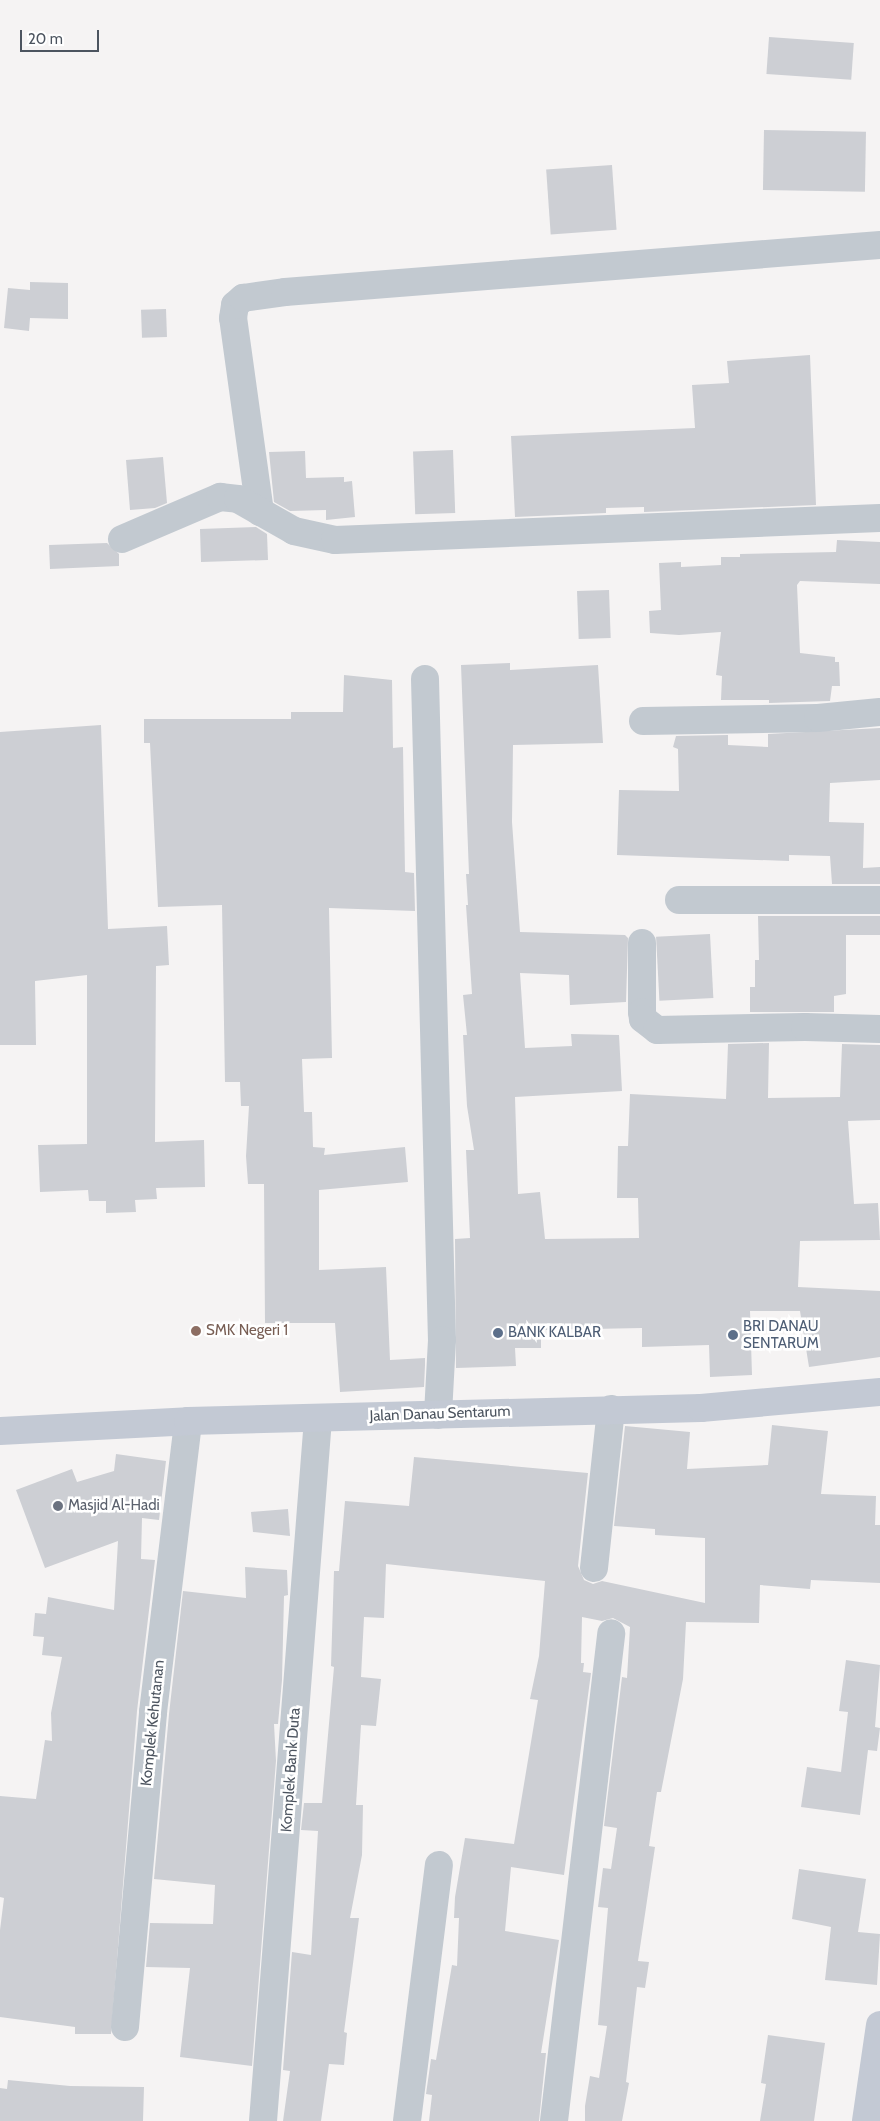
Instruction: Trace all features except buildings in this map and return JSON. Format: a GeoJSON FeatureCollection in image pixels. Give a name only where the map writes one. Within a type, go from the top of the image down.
{"type":"FeatureCollection","features":[{"type":"Feature","properties":{"kind":"street"},"geometry":{"type":"LineString","coordinates":[[260,512],[232,318],[235,305],[242,298],[285,292],[880,245]]}},
{"type":"Feature","properties":{"kind":"street"},"geometry":{"type":"LineString","coordinates":[[122,539],[220,497],[238,499],[294,530],[335,540],[880,518]]}},
{"type":"Feature","properties":{"kind":"street"},"geometry":{"type":"LineString","coordinates":[[426,679],[442,1340],[438,1415]]}},
{"type":"Feature","properties":{"kind":"street"},"geometry":{"type":"LineString","coordinates":[[643,721],[818,718],[880,712]]}},
{"type":"Feature","properties":{"kind":"street"},"geometry":{"type":"LineString","coordinates":[[679,900],[880,900]]}},
{"type":"Feature","properties":{"kind":"street"},"geometry":{"type":"LineString","coordinates":[[642,943],[643,1020],[657,1030],[805,1027],[880,1029]]}},
{"type":"Feature","properties":{"kind":"street","name":"Jalan Danau Sentarum"},"geometry":{"type":"LineString","coordinates":[[0,1431],[188,1421],[701,1408],[880,1392]]}},
{"type":"Feature","properties":{"kind":"street"},"geometry":{"type":"LineString","coordinates":[[594,1568],[611,1409]]}},
{"type":"Feature","properties":{"kind":"street","name":"Komplek Bank Duta"},"geometry":{"type":"LineString","coordinates":[[263,2121],[318,1419]]}},
{"type":"Feature","properties":{"kind":"street","name":"Komplek Kehutanan"},"geometry":{"type":"LineString","coordinates":[[125,2026],[153,1712],[188,1421]]}},
{"type":"Feature","properties":{"kind":"street"},"geometry":{"type":"LineString","coordinates":[[554,2121],[611,1633]]}},
{"type":"Feature","properties":{"kind":"street"},"geometry":{"type":"LineString","coordinates":[[407,2121],[439,1865]]}},
{"type":"Feature","properties":{"kind":"street"},"geometry":{"type":"LineString","coordinates":[[866,2121],[880,2025]]}},
{"type":"Feature","properties":{"kind":"place","name":"SMK Negeri 1"},"geometry":{"type":"Point","coordinates":[196,1331]}},
{"type":"Feature","properties":{"kind":"place","name":"BANK KALBAR"},"geometry":{"type":"Point","coordinates":[498,1333]}},
{"type":"Feature","properties":{"kind":"place","name":"BRI DANAU SENTARUM"},"geometry":{"type":"Point","coordinates":[733,1335]}},
{"type":"Feature","properties":{"kind":"place","name":"Masjid Al-Hadi"},"geometry":{"type":"Point","coordinates":[58,1506]}}]}
